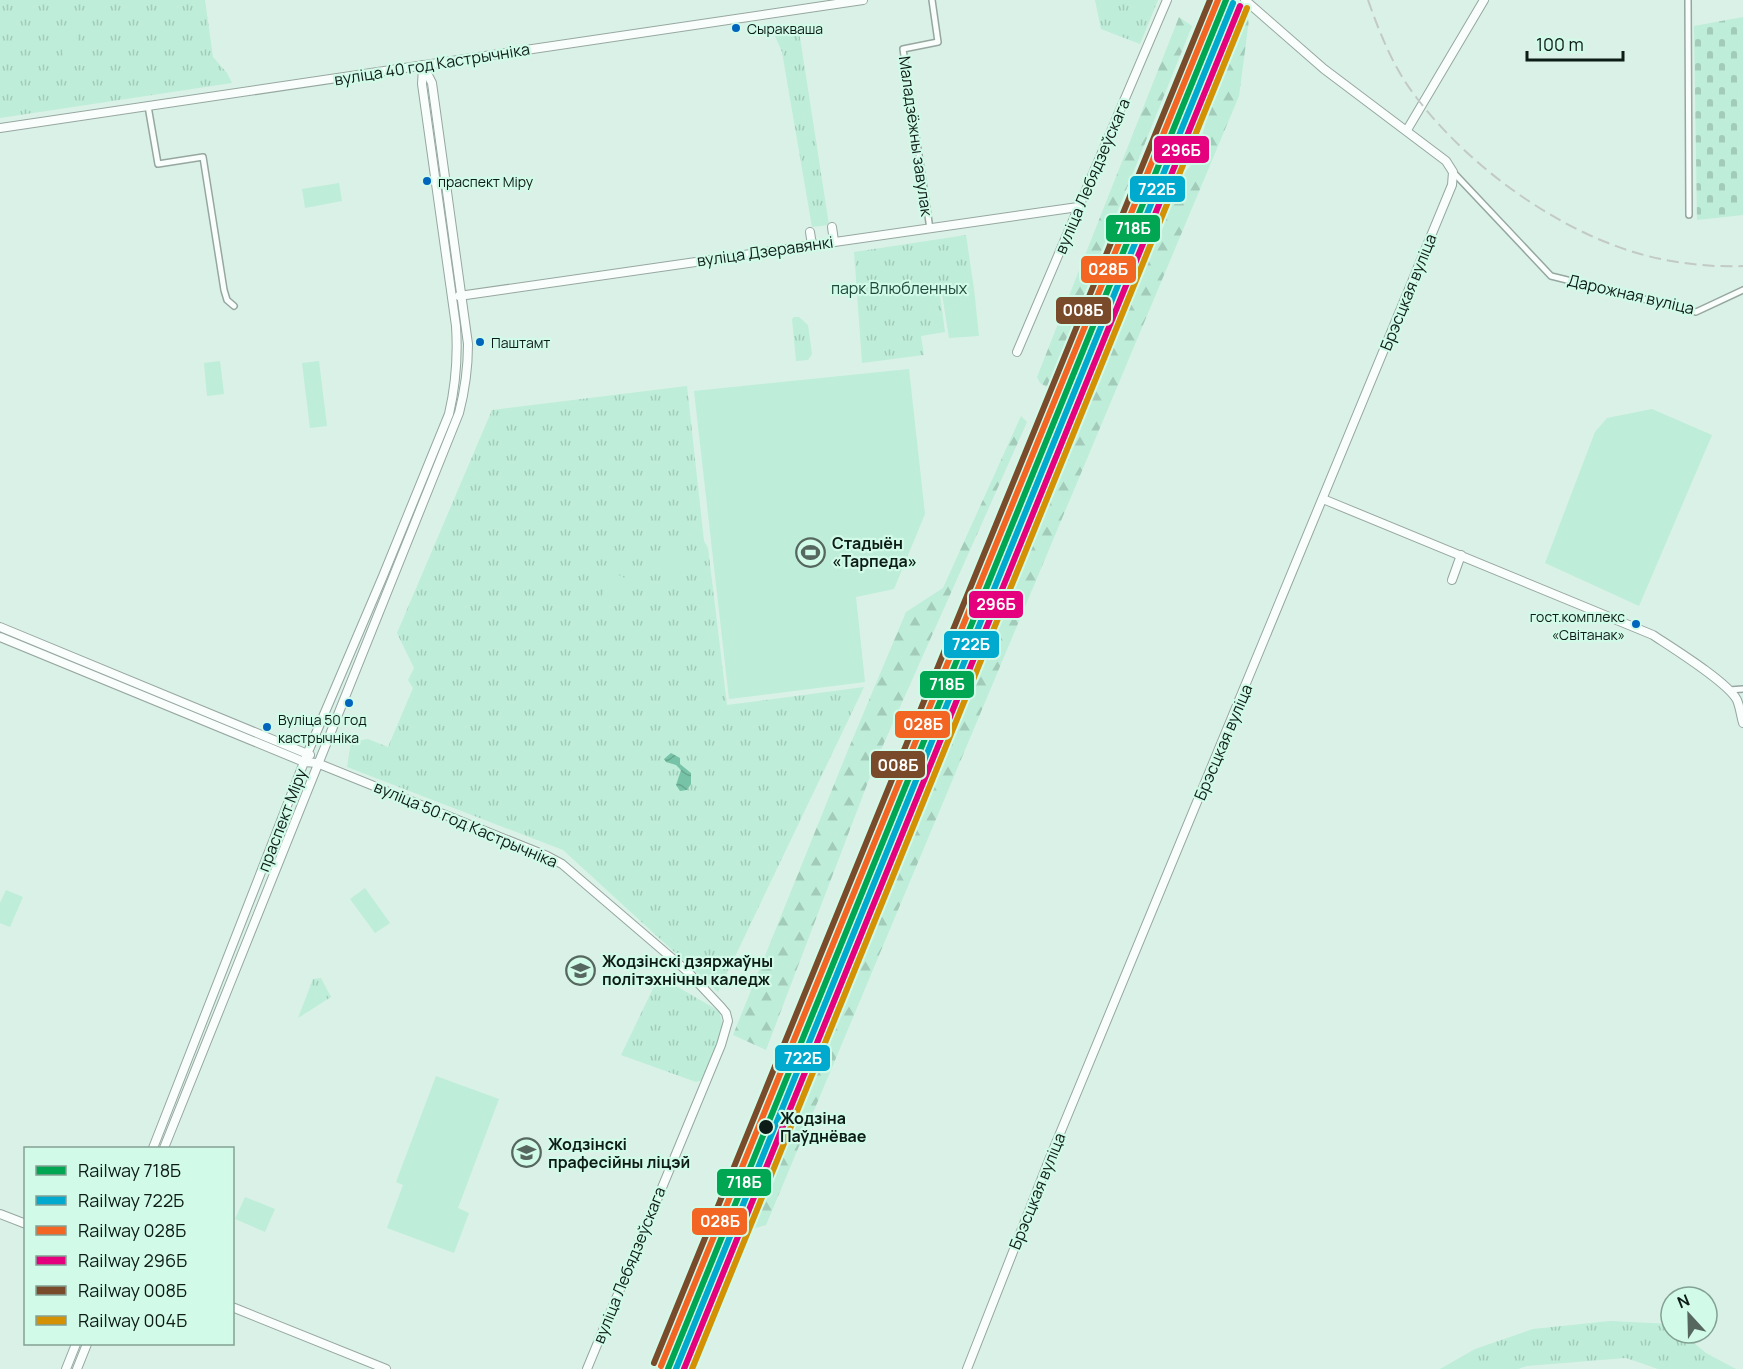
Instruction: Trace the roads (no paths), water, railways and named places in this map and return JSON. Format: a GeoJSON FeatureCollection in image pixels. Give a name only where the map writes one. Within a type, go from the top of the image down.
{"type":"FeatureCollection","features":[{"type":"Feature","properties":{"kind":"main road","name":"вуліца 40 год Кастрычніка"},"geometry":{"type":"LineString","coordinates":[[0,128],[863,0]]}},
{"type":"Feature","properties":{"kind":"main road","name":"вуліца Лебядзеўскага"},"geometry":{"type":"LineString","coordinates":[[1017,352],[1167,0]]}},
{"type":"Feature","properties":{"kind":"main road"},"geometry":{"type":"LineString","coordinates":[[1245,0],[1324,69],[1446,161],[1453,172]]}},
{"type":"Feature","properties":{"kind":"main road"},"geometry":{"type":"LineString","coordinates":[[1407,130],[1484,0]]}},
{"type":"Feature","properties":{"kind":"main road","name":"праспект Міру"},"geometry":{"type":"LineString","coordinates":[[165,1147],[459,413],[464,394],[468,377],[468,344],[432,83],[423,65]]}},
{"type":"Feature","properties":{"kind":"main road","name":"праспект Міру"},"geometry":{"type":"LineString","coordinates":[[154,1147],[304,762],[381,581],[449,414],[454,394],[457,345],[422,84],[423,65]]}},
{"type":"Feature","properties":{"kind":"main road"},"geometry":{"type":"LineString","coordinates":[[427,122],[437,120]]}},
{"type":"Feature","properties":{"kind":"main road","name":"Брэсцкая вуліца"},"geometry":{"type":"LineString","coordinates":[[967,1369],[1049,1160],[1447,197],[1453,172]]}},
{"type":"Feature","properties":{"kind":"main road","name":"вуліца Дзеравянкі"},"geometry":{"type":"LineString","coordinates":[[452,297],[1078,207]]}},
{"type":"Feature","properties":{"kind":"main road"},"geometry":{"type":"LineString","coordinates":[[832,227],[834,241]]}},
{"type":"Feature","properties":{"kind":"main road"},"geometry":{"type":"LineString","coordinates":[[810,232],[812,245]]}},
{"type":"Feature","properties":{"kind":"main road"},"geometry":{"type":"LineString","coordinates":[[1323,499],[1653,634],[1729,690],[1737,699],[1743,723]]}},
{"type":"Feature","properties":{"kind":"main road"},"geometry":{"type":"LineString","coordinates":[[1452,580],[1461,555]]}},
{"type":"Feature","properties":{"kind":"main road"},"geometry":{"type":"LineString","coordinates":[[381,581],[391,584]]}},
{"type":"Feature","properties":{"kind":"main road","name":"вуліца 50 год Кастрычніка"},"geometry":{"type":"LineString","coordinates":[[0,627],[308,752],[318,763]]}},
{"type":"Feature","properties":{"kind":"main road","name":"вуліца 50 год Кастрычніка"},"geometry":{"type":"LineString","coordinates":[[0,638],[304,762],[318,763],[548,856],[562,864],[687,971]]}},
{"type":"Feature","properties":{"kind":"main road"},"geometry":{"type":"LineString","coordinates":[[229,958],[238,962]]}},
{"type":"Feature","properties":{"kind":"main road","name":"вуліца Лебядзеўскага"},"geometry":{"type":"LineString","coordinates":[[587,1369],[727,1027],[726,1013],[687,971]]}},
{"type":"Feature","properties":{"kind":"main road"},"geometry":{"type":"LineString","coordinates":[[169,1108],[179,1112]]}},
{"type":"Feature","properties":{"kind":"main road"},"geometry":{"type":"LineString","coordinates":[[0,1214],[24,1223]]}},
{"type":"Feature","properties":{"kind":"main road"},"geometry":{"type":"LineString","coordinates":[[234,1308],[386,1369]]}},
{"type":"Feature","properties":{"kind":"main road"},"geometry":{"type":"LineString","coordinates":[[66,1369],[76,1345]]}},
{"type":"Feature","properties":{"kind":"main road"},"geometry":{"type":"LineString","coordinates":[[77,1369],[87,1345]]}},
{"type":"Feature","properties":{"kind":"street","name":"Маладзёжны завулак"},"geometry":{"type":"LineString","coordinates":[[930,228],[903,49],[938,42],[932,0]]}},
{"type":"Feature","properties":{"kind":"street"},"geometry":{"type":"LineString","coordinates":[[1688,0],[1689,215]]}},
{"type":"Feature","properties":{"kind":"street"},"geometry":{"type":"LineString","coordinates":[[148,106],[158,164],[203,157],[226,300],[234,306]]}},
{"type":"Feature","properties":{"kind":"street","name":"Дарожная вуліца"},"geometry":{"type":"LineString","coordinates":[[1453,172],[1551,276],[1696,312],[1743,290]]}},
{"type":"Feature","properties":{"kind":"street"},"geometry":{"type":"LineString","coordinates":[[1729,690],[1743,689]]}},
{"type":"Feature","properties":{"kind":"water"},"geometry":{"type":"Polygon","coordinates":[[[671,753],[680,758],[680,764],[691,773],[691,784],[687,790],[680,791],[676,785],[681,770],[664,759],[671,753]]]}},
{"type":"Feature","properties":{"kind":"railway"},"geometry":{"type":"LineString","coordinates":[[1368,0],[1388,51],[1416,97],[1439,125],[1466,152],[1528,200],[1561,221],[1596,238],[1631,251],[1685,263],[1743,266]]}},
{"type":"Feature","properties":{"kind":"rail line","name":"008Б"},"geometry":{"type":"LineString","coordinates":[[654,1363],[1210,0]]}},
{"type":"Feature","properties":{"kind":"rail line","name":"028Б"},"geometry":{"type":"LineString","coordinates":[[661,1366],[1218,0]]}},
{"type":"Feature","properties":{"kind":"rail line","name":"718Б"},"geometry":{"type":"LineString","coordinates":[[668,1369],[1226,0]]}},
{"type":"Feature","properties":{"kind":"rail line","name":"722Б"},"geometry":{"type":"LineString","coordinates":[[676,1369],[1233,3]]}},
{"type":"Feature","properties":{"kind":"rail line","name":"296Б"},"geometry":{"type":"LineString","coordinates":[[684,1369],[1240,6]]}},
{"type":"Feature","properties":{"kind":"rail line","name":"004Б"},"geometry":{"type":"LineString","coordinates":[[692,1369],[1247,8]]}},
{"type":"Feature","properties":{"kind":"place","name":"Сыракваша"},"geometry":{"type":"Point","coordinates":[736,28]}},
{"type":"Feature","properties":{"kind":"place","name":"праспект Міру"},"geometry":{"type":"Point","coordinates":[427,181]}},
{"type":"Feature","properties":{"kind":"place","name":"Паштамт"},"geometry":{"type":"Point","coordinates":[480,342]}},
{"type":"Feature","properties":{"kind":"place","name":"Стадыён «Тарпеда»"},"geometry":{"type":"Point","coordinates":[811,552]}},
{"type":"Feature","properties":{"kind":"place","name":"гост.комплекс «Світанак»"},"geometry":{"type":"Point","coordinates":[1636,624]}},
{"type":"Feature","properties":{"kind":"place","name":"Вуліца 50 год кастрычніка"},"geometry":{"type":"Point","coordinates":[267,727]}},
{"type":"Feature","properties":{"kind":"place","name":"Жодзінскі дзяржаўны політэхнічны каледж"},"geometry":{"type":"Point","coordinates":[581,970]}},
{"type":"Feature","properties":{"kind":"place","name":"Жодзіна Паўднёвае"},"geometry":{"type":"Point","coordinates":[766,1127]}},
{"type":"Feature","properties":{"kind":"place","name":"Жодзінскі прафесійны ліцэй"},"geometry":{"type":"Point","coordinates":[527,1153]}},
{"type":"Feature","properties":{"kind":"park label","name":"парк Влюбленных"},"geometry":{"type":"Point","coordinates":[899,288]}}]}
